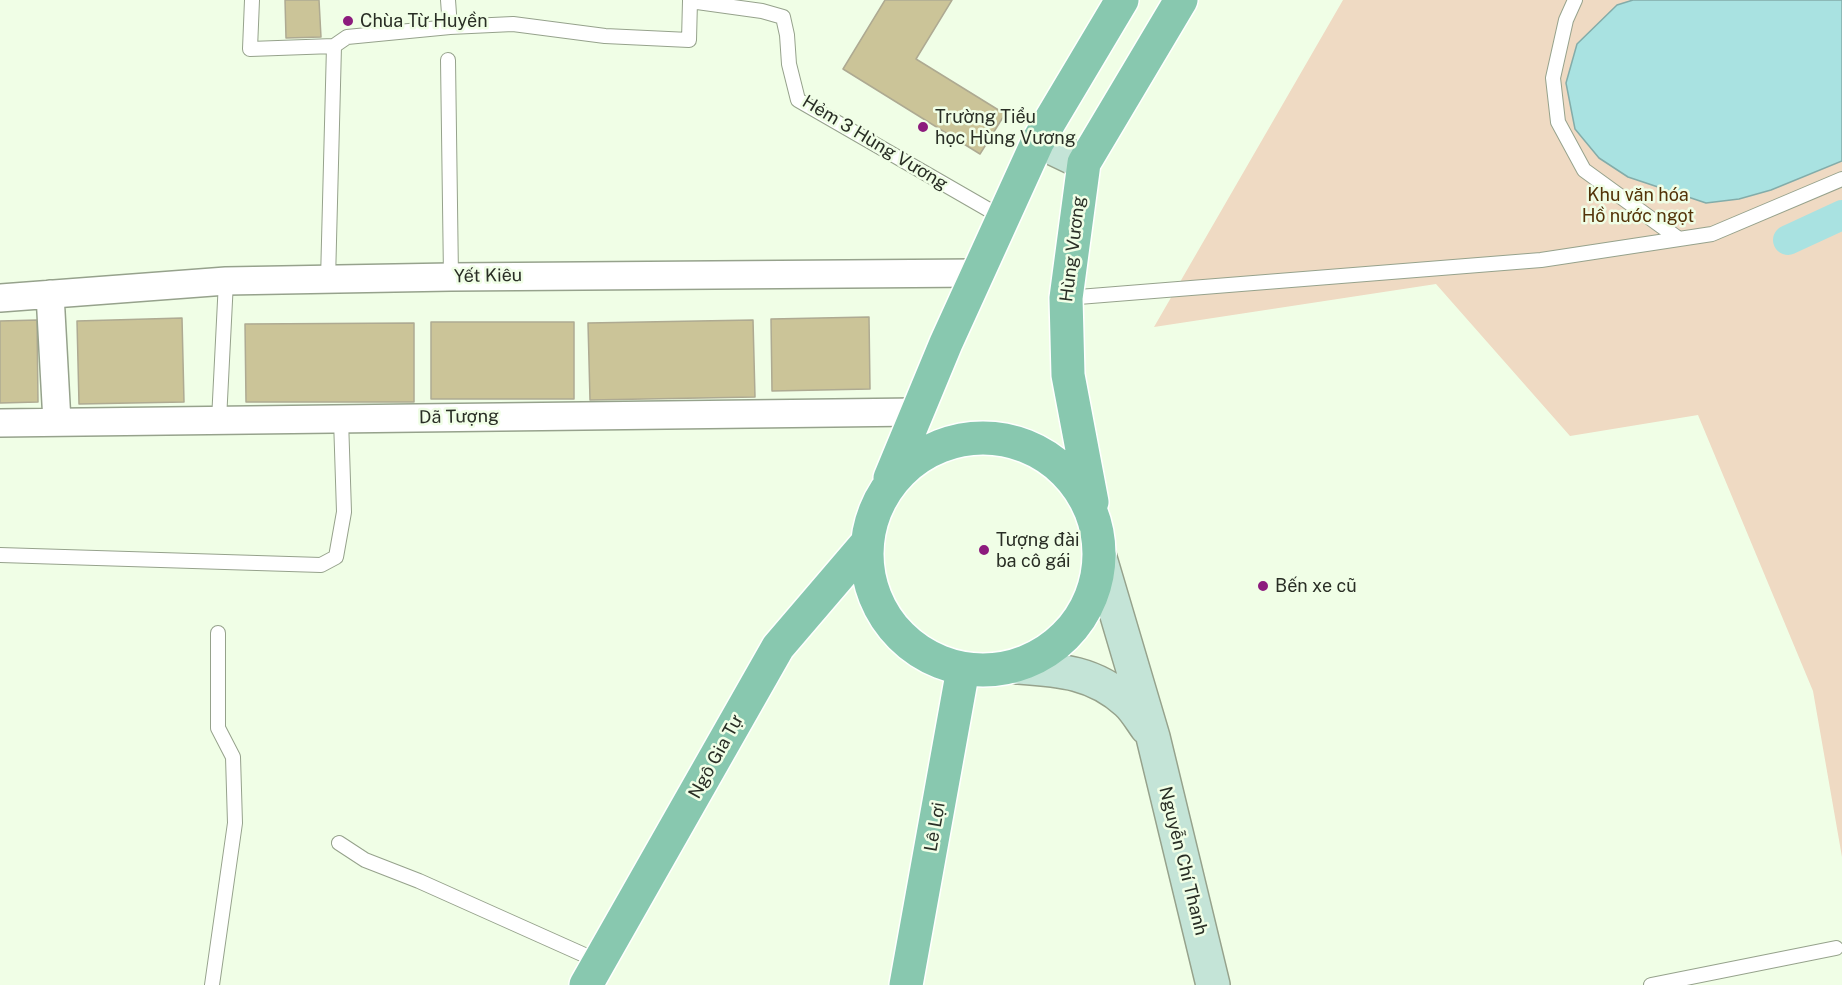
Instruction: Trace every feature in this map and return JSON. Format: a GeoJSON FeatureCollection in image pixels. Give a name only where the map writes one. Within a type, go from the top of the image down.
{"type":"FeatureCollection","features":[{"type":"Feature","properties":{"kind":"main road"},"geometry":{"type":"LineString","coordinates":[[885,490],[910,461],[944,442],[981,436],[1019,442],[1053,459],[1080,487],[1096,522],[1100,558],[1094,594],[1076,626],[1050,650],[1017,667],[990,671],[963,669],[930,658],[902,638],[881,611],[869,578],[867,543],[885,490],[917,412],[1038,141],[1122,0]]}},
{"type":"Feature","properties":{"kind":"main road","name":"Hùng Vương"},"geometry":{"type":"LineString","coordinates":[[1096,522],[1068,375],[1066,298],[1084,163],[1181,0]]}},
{"type":"Feature","properties":{"kind":"main road"},"geometry":{"type":"LineString","coordinates":[[1038,141],[1084,163]]}},
{"type":"Feature","properties":{"kind":"main road","name":"Ngô Gia Tự"},"geometry":{"type":"LineString","coordinates":[[593,974],[778,647],[867,543]]}},
{"type":"Feature","properties":{"kind":"main road","name":"Nguyễn Chí Thanh"},"geometry":{"type":"LineString","coordinates":[[1100,558],[1153,737],[1213,985]]}},
{"type":"Feature","properties":{"kind":"main road","name":"Nguyễn Chí Thanh"},"geometry":{"type":"LineString","coordinates":[[1017,667],[1057,669],[1098,680],[1128,703],[1153,737]]}},
{"type":"Feature","properties":{"kind":"main road","name":"Lê Lợi"},"geometry":{"type":"LineString","coordinates":[[906,985],[963,669]]}},
{"type":"Feature","properties":{"kind":"street","name":"Yết Kiêu"},"geometry":{"type":"LineString","coordinates":[[0,298],[226,282],[328,279],[451,276],[978,273]]}},
{"type":"Feature","properties":{"kind":"street"},"geometry":{"type":"LineString","coordinates":[[50,294],[57,422]]}},
{"type":"Feature","properties":{"kind":"street","name":"Dã Tượng"},"geometry":{"type":"LineString","coordinates":[[0,423],[917,412]]}},
{"type":"Feature","properties":{"kind":"lane","name":"Hẻm 3 Hùng Vương"},"geometry":{"type":"LineString","coordinates":[[252,0],[250,49],[334,46],[347,37],[450,27],[513,24],[605,36],[689,40],[690,1],[762,11],[783,17],[789,64],[798,100],[1003,218]]}},
{"type":"Feature","properties":{"kind":"lane"},"geometry":{"type":"LineString","coordinates":[[448,0],[450,27]]}},
{"type":"Feature","properties":{"kind":"lane"},"geometry":{"type":"LineString","coordinates":[[1575,0],[1566,20],[1553,78],[1558,122],[1584,170],[1679,239]]}},
{"type":"Feature","properties":{"kind":"lane"},"geometry":{"type":"LineString","coordinates":[[328,279],[334,46]]}},
{"type":"Feature","properties":{"kind":"lane"},"geometry":{"type":"LineString","coordinates":[[448,60],[451,276]]}},
{"type":"Feature","properties":{"kind":"lane"},"geometry":{"type":"LineString","coordinates":[[1066,298],[1541,260],[1712,234],[1842,179]]}},
{"type":"Feature","properties":{"kind":"lane"},"geometry":{"type":"LineString","coordinates":[[219,420],[226,282]]}},
{"type":"Feature","properties":{"kind":"lane"},"geometry":{"type":"LineString","coordinates":[[0,555],[321,565],[336,557],[344,512],[341,419]]}},
{"type":"Feature","properties":{"kind":"lane"},"geometry":{"type":"LineString","coordinates":[[212,985],[235,822],[233,757],[218,728],[218,633]]}},
{"type":"Feature","properties":{"kind":"lane"},"geometry":{"type":"LineString","coordinates":[[339,843],[364,860],[419,881],[593,974]]}},
{"type":"Feature","properties":{"kind":"lane"},"geometry":{"type":"LineString","coordinates":[[1651,985],[1836,948]]}},
{"type":"Feature","properties":{"kind":"green space","name":"Khu văn hóa Hồ nước ngọt"},"geometry":{"type":"Polygon","coordinates":[[[1343,0],[1842,0],[1842,857],[1813,691],[1698,415],[1570,436],[1436,284],[1154,327],[1343,0]]]}},
{"type":"Feature","properties":{"kind":"water"},"geometry":{"type":"Polygon","coordinates":[[[1633,0],[1842,0],[1842,161],[1771,190],[1739,199],[1706,203],[1628,177],[1599,158],[1575,129],[1566,83],[1577,44],[1617,5],[1633,0]]]}},
{"type":"Feature","properties":{"kind":"building"},"geometry":{"type":"Polygon","coordinates":[[[285,0],[319,0],[321,37],[286,38],[285,0]]]}},
{"type":"Feature","properties":{"kind":"building"},"geometry":{"type":"Polygon","coordinates":[[[885,0],[952,0],[916,59],[1005,114],[980,154],[843,69],[885,0]]]}},
{"type":"Feature","properties":{"kind":"building"},"geometry":{"type":"Polygon","coordinates":[[[869,317],[870,389],[772,391],[771,319],[869,317]]]}},
{"type":"Feature","properties":{"kind":"building"},"geometry":{"type":"Polygon","coordinates":[[[182,318],[184,402],[79,404],[77,321],[182,318]]]}},
{"type":"Feature","properties":{"kind":"building"},"geometry":{"type":"Polygon","coordinates":[[[37,320],[38,402],[0,403],[0,321],[37,320]]]}},
{"type":"Feature","properties":{"kind":"building"},"geometry":{"type":"Polygon","coordinates":[[[753,320],[755,397],[590,400],[588,323],[753,320]]]}},
{"type":"Feature","properties":{"kind":"building"},"geometry":{"type":"Polygon","coordinates":[[[431,322],[574,322],[574,399],[431,399],[431,322]]]}},
{"type":"Feature","properties":{"kind":"building"},"geometry":{"type":"Polygon","coordinates":[[[414,323],[414,402],[246,402],[245,324],[414,323]]]}},
{"type":"Feature","properties":{"kind":"waterway"},"geometry":{"type":"LineString","coordinates":[[1788,240],[1842,215]]}},
{"type":"Feature","properties":{"kind":"place","name":"Chùa Từ Huyền"},"geometry":{"type":"Point","coordinates":[348,21]}},
{"type":"Feature","properties":{"kind":"place","name":"Trường Tiểu học Hùng Vương"},"geometry":{"type":"Point","coordinates":[923,127]}},
{"type":"Feature","properties":{"kind":"place","name":"Tượng đài ba cô gái"},"geometry":{"type":"Point","coordinates":[984,550]}},
{"type":"Feature","properties":{"kind":"place","name":"Bến xe cũ"},"geometry":{"type":"Point","coordinates":[1263,586]}}]}
